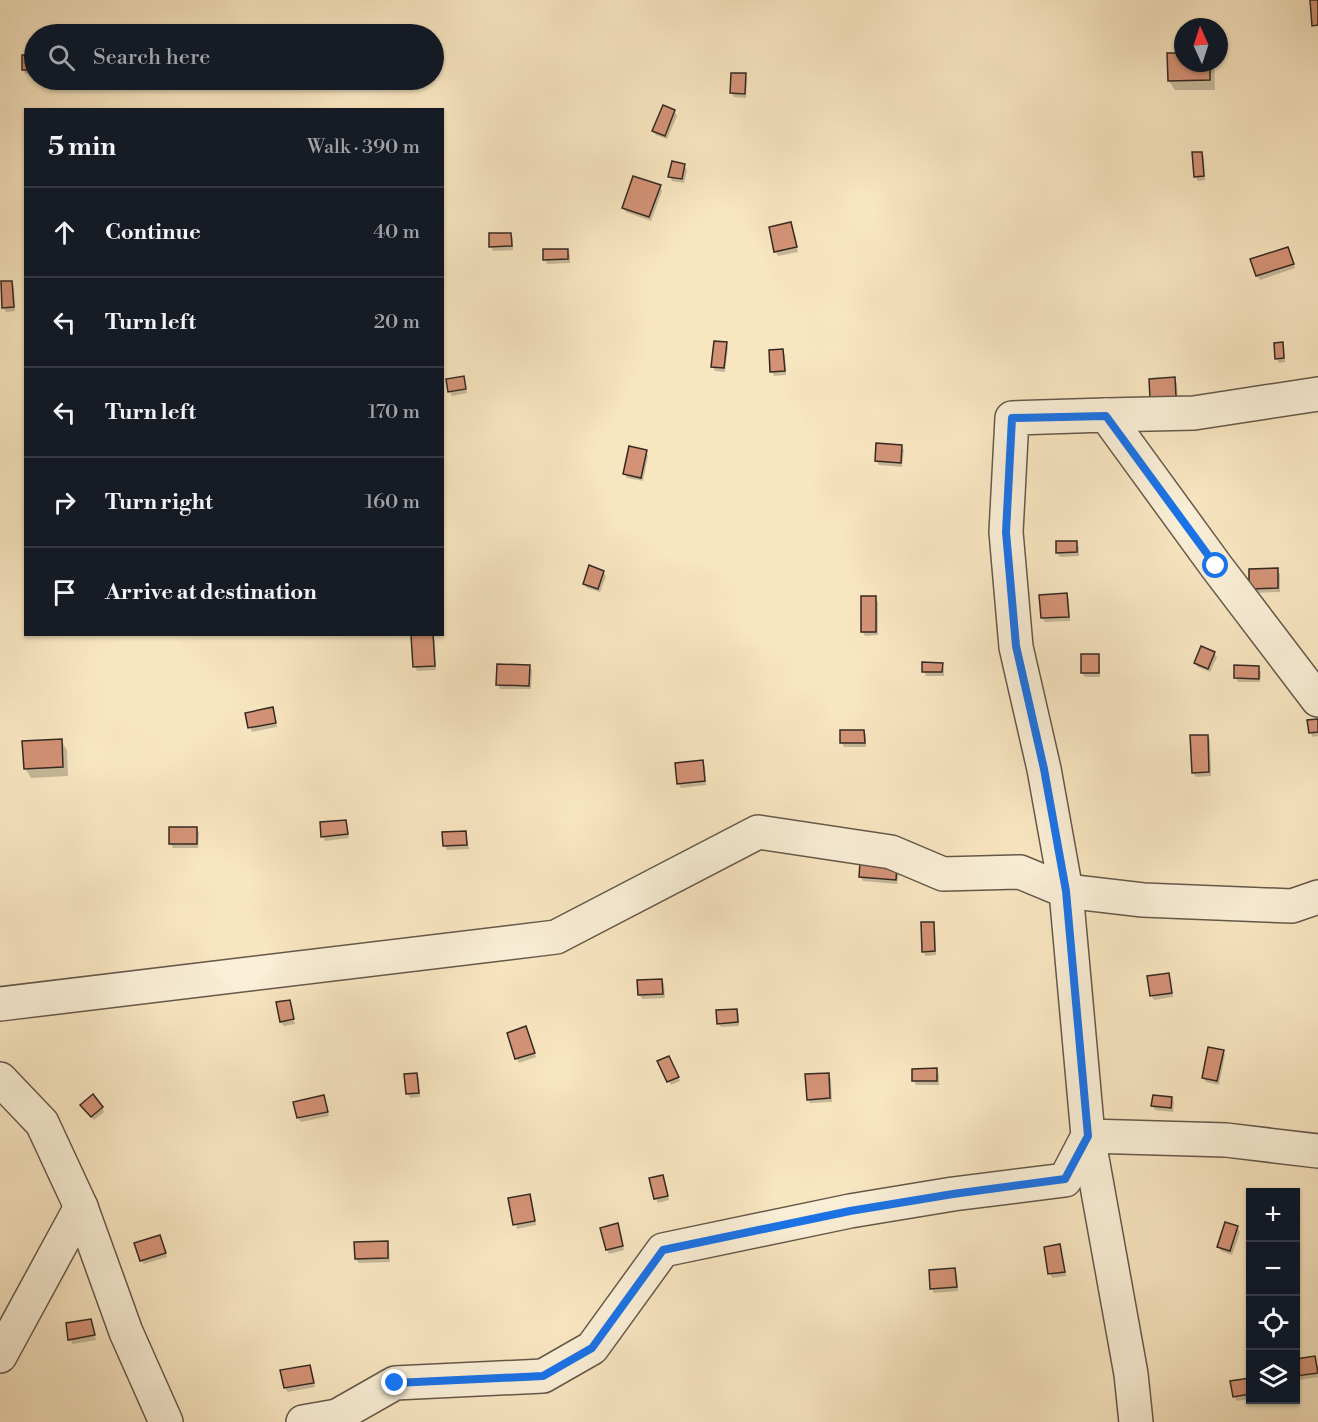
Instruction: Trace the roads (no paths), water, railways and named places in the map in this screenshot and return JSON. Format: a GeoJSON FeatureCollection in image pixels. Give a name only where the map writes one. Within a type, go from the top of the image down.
{"type":"FeatureCollection","features":[{"type":"Feature","properties":{"kind":"street"},"geometry":{"type":"LineString","coordinates":[[1136,1422],[1131,1374],[1088,1136],[1066,891],[1044,769],[1016,646],[1006,532],[1012,418],[1194,413],[1318,394]]}},
{"type":"Feature","properties":{"kind":"street"},"geometry":{"type":"LineString","coordinates":[[1106,416],[1318,700]]}},
{"type":"Feature","properties":{"kind":"street"},"geometry":{"type":"LineString","coordinates":[[0,1004],[556,937],[758,832],[891,852],[943,874],[1020,872],[1066,891],[1143,900],[1292,906],[1318,897]]}},
{"type":"Feature","properties":{"kind":"street"},"geometry":{"type":"LineString","coordinates":[[0,1079],[42,1123],[81,1207],[126,1332],[166,1422]]}},
{"type":"Feature","properties":{"kind":"street"},"geometry":{"type":"LineString","coordinates":[[1088,1136],[1226,1140],[1318,1151]]}},
{"type":"Feature","properties":{"kind":"street"},"geometry":{"type":"LineString","coordinates":[[303,1422],[337,1416],[395,1383],[543,1376],[592,1348],[663,1250],[850,1211],[1065,1179],[1088,1136]]}},
{"type":"Feature","properties":{"kind":"street"},"geometry":{"type":"LineString","coordinates":[[0,1356],[81,1207]]}}]}
